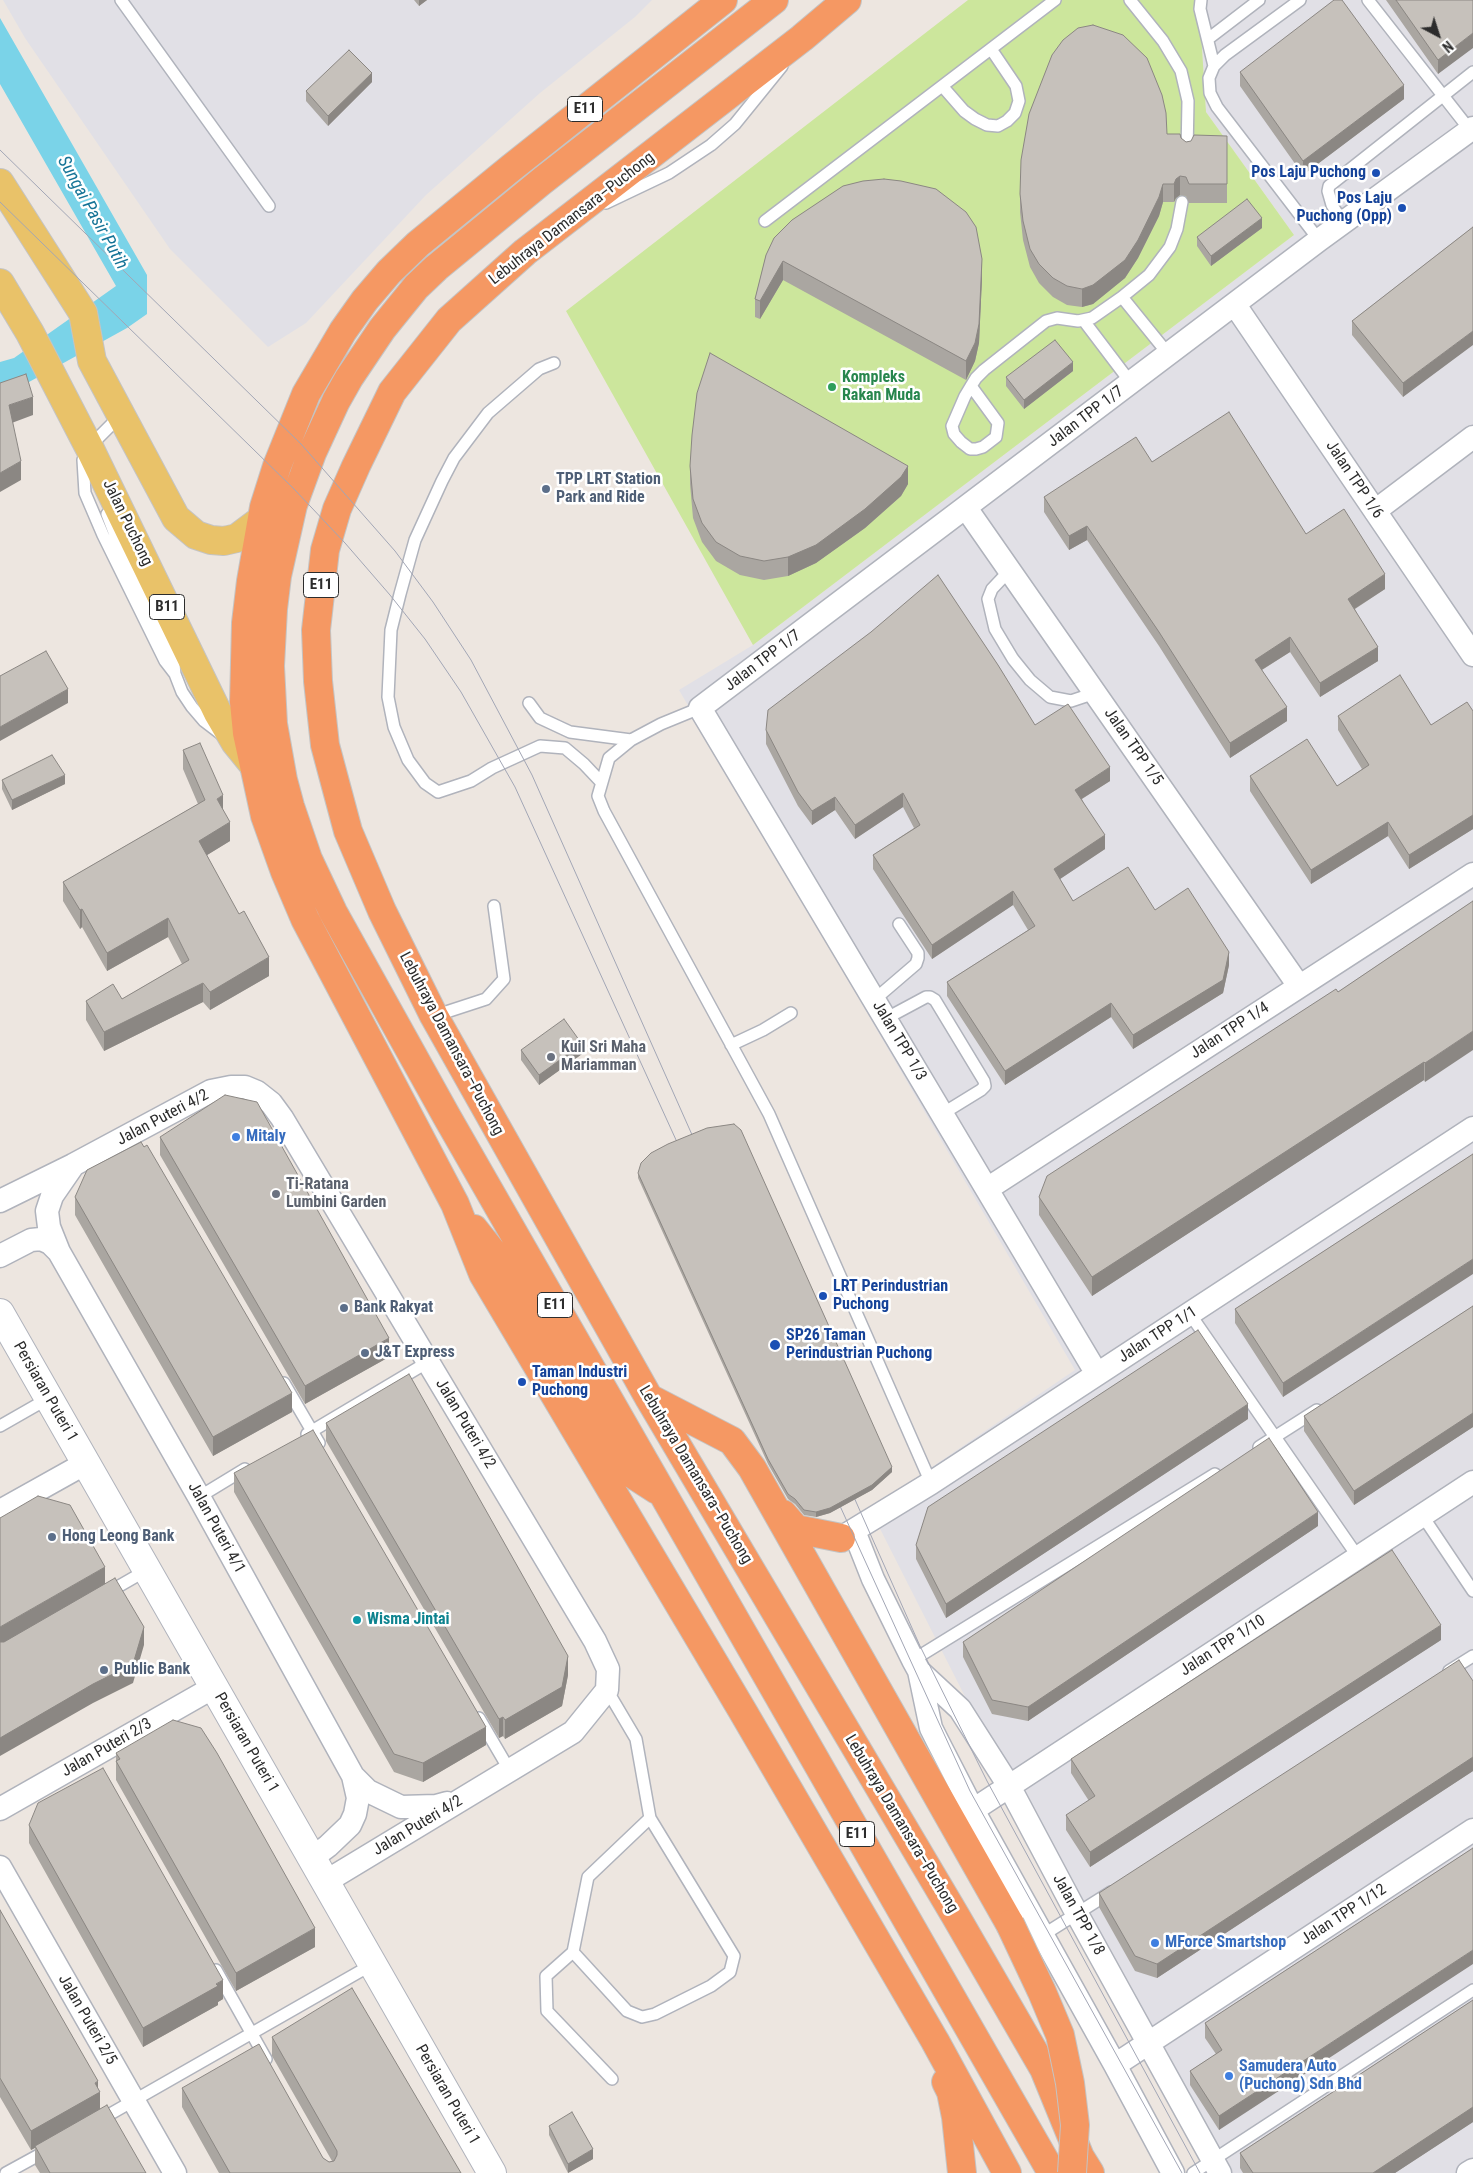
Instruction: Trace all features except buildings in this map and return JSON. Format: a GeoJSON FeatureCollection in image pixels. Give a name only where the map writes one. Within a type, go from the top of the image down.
{"type":"FeatureCollection","features":[{"type":"Feature","properties":{"kind":"highway","name":"E11"},"geometry":{"type":"LineString","coordinates":[[774,0],[542,181],[436,268],[416,287],[382,329],[336,401],[312,453],[293,506],[277,576],[273,609],[271,696],[283,780],[308,859],[333,912],[446,1117],[1052,2173]]}},
{"type":"Feature","properties":{"kind":"highway","name":"Lebuhraya Damansara–Puchong"},"geometry":{"type":"LineString","coordinates":[[848,0],[802,38],[525,252],[449,320],[392,392],[337,509],[325,550],[316,630],[318,681],[324,745],[348,831],[382,911],[434,1016],[649,1398],[1044,2069],[1080,2157],[1090,2173]]}},
{"type":"Feature","properties":{"kind":"highway","name":"E11"},"geometry":{"type":"LineString","coordinates":[[663,1494],[626,1470],[502,1264],[455,1204],[305,919],[285,872],[265,816],[252,763],[244,702],[244,662],[251,581],[261,520],[277,466],[306,394],[343,331],[365,300],[389,272],[418,244],[713,5]]}},
{"type":"Feature","properties":{"kind":"highway"},"geometry":{"type":"LineString","coordinates":[[455,1204],[483,1274],[742,1710],[935,2041],[1007,2173]]}},
{"type":"Feature","properties":{"kind":"highway"},"geometry":{"type":"LineString","coordinates":[[649,1398],[732,1441],[752,1468],[1010,1924],[1060,2035],[1070,2083],[1075,2125],[1072,2173]]}},
{"type":"Feature","properties":{"kind":"highway"},"geometry":{"type":"LineString","coordinates":[[769,1498],[796,1529],[847,1535]]}},
{"type":"Feature","properties":{"kind":"highway"},"geometry":{"type":"LineString","coordinates":[[824,1593],[822,1568],[834,1546],[847,1535]]}},
{"type":"Feature","properties":{"kind":"highway"},"geometry":{"type":"LineString","coordinates":[[935,2041],[940,2071],[951,2092],[961,2151],[962,2173]]}},
{"type":"Feature","properties":{"kind":"main road"},"geometry":{"type":"LineString","coordinates":[[0,183],[77,304],[85,323],[89,354],[176,518],[196,535],[224,542],[237,538],[261,520]]}},
{"type":"Feature","properties":{"kind":"main road","name":"Jalan Puchong"},"geometry":{"type":"LineString","coordinates":[[0,283],[30,333],[89,446],[218,713],[235,742],[252,763]]}},
{"type":"Feature","properties":{"kind":"street","name":"Jalan TPP 1/7"},"geometry":{"type":"LineString","coordinates":[[700,708],[1319,240],[1472,129]]}},
{"type":"Feature","properties":{"kind":"street","name":"Jalan TPP 1/6"},"geometry":{"type":"LineString","coordinates":[[1235,305],[1472,651]]}},
{"type":"Feature","properties":{"kind":"street"},"geometry":{"type":"LineString","coordinates":[[1375,511],[1473,437]]}},
{"type":"Feature","properties":{"kind":"street","name":"Jalan TPP 1/5"},"geometry":{"type":"LineString","coordinates":[[966,508],[1299,986]]}},
{"type":"Feature","properties":{"kind":"street","name":"Jalan TPP 1/3"},"geometry":{"type":"LineString","coordinates":[[700,708],[1097,1374]]}},
{"type":"Feature","properties":{"kind":"street","name":"Jalan TPP 1/4"},"geometry":{"type":"LineString","coordinates":[[987,1189],[1473,874]]}},
{"type":"Feature","properties":{"kind":"street","name":"Jalan Puteri 4/2"},"geometry":{"type":"LineString","coordinates":[[0,1201],[140,1135],[211,1091],[231,1087],[245,1087],[271,1103],[282,1118],[595,1641],[608,1669],[606,1690],[573,1732],[325,1882]]}},
{"type":"Feature","properties":{"kind":"street","name":"Jalan TPP 1/1"},"geometry":{"type":"LineString","coordinates":[[847,1535],[931,1483],[1473,1128]]}},
{"type":"Feature","properties":{"kind":"street"},"geometry":{"type":"LineString","coordinates":[[58,1252],[49,1227],[48,1211],[52,1196],[73,1165]]}},
{"type":"Feature","properties":{"kind":"street","name":"Jalan Puteri 4/1"},"geometry":{"type":"LineString","coordinates":[[0,1256],[31,1240],[41,1239],[50,1243],[58,1252],[199,1496],[353,1776],[358,1798],[355,1814],[350,1825],[312,1858]]}},
{"type":"Feature","properties":{"kind":"street","name":"Persiaran Puteri 1"},"geometry":{"type":"LineString","coordinates":[[0,1313],[492,2173]]}},
{"type":"Feature","properties":{"kind":"street"},"geometry":{"type":"LineString","coordinates":[[0,1511],[86,1463]]}},
{"type":"Feature","properties":{"kind":"street","name":"Jalan TPP 1/10"},"geometry":{"type":"LineString","coordinates":[[973,1810],[1473,1482]]}},
{"type":"Feature","properties":{"kind":"street","name":"Jalan TPP 1/8"},"geometry":{"type":"LineString","coordinates":[[847,1535],[873,1579],[916,1666],[931,1728],[973,1810],[1173,2173]]}},
{"type":"Feature","properties":{"kind":"street","name":"Jalan TPP 1/8"},"geometry":{"type":"LineString","coordinates":[[916,1666],[960,1709],[1010,1786],[1077,1914],[1216,2167]]}},
{"type":"Feature","properties":{"kind":"street","name":"Jalan Puteri 2/3"},"geometry":{"type":"LineString","coordinates":[[0,1810],[97,1760],[214,1687]]}},
{"type":"Feature","properties":{"kind":"street"},"geometry":{"type":"LineString","coordinates":[[353,1776],[368,1790],[400,1807],[436,1806],[463,1799]]}},
{"type":"Feature","properties":{"kind":"street","name":"Jalan TPP 1/12"},"geometry":{"type":"LineString","coordinates":[[1115,2065],[1150,2044],[1473,1830]]}},
{"type":"Feature","properties":{"kind":"street","name":"Jalan Puteri 2/5"},"geometry":{"type":"LineString","coordinates":[[0,1867],[175,2173]]}},
{"type":"Feature","properties":{"kind":"street"},"geometry":{"type":"LineString","coordinates":[[1468,2173],[1473,2170]]}},
{"type":"Feature","properties":{"kind":"lane"},"geometry":{"type":"LineString","coordinates":[[121,0],[269,206]]}},
{"type":"Feature","properties":{"kind":"lane"},"geometry":{"type":"LineString","coordinates":[[765,221],[1056,0]]}},
{"type":"Feature","properties":{"kind":"lane"},"geometry":{"type":"LineString","coordinates":[[1130,0],[1163,40],[1181,70],[1188,101],[1187,153]]}},
{"type":"Feature","properties":{"kind":"lane"},"geometry":{"type":"LineString","coordinates":[[1201,0],[1200,8],[1214,66]]}},
{"type":"Feature","properties":{"kind":"lane"},"geometry":{"type":"LineString","coordinates":[[1208,39],[1259,0]]}},
{"type":"Feature","properties":{"kind":"lane"},"geometry":{"type":"LineString","coordinates":[[1300,0],[1225,55],[1214,66],[1209,78],[1210,93],[1217,107],[1319,240]]}},
{"type":"Feature","properties":{"kind":"lane"},"geometry":{"type":"LineString","coordinates":[[1368,0],[1472,129]]}},
{"type":"Feature","properties":{"kind":"lane"},"geometry":{"type":"LineString","coordinates":[[943,87],[964,111],[975,119],[987,125],[998,126],[1007,121],[1015,113],[1019,101],[1016,86],[991,50]]}},
{"type":"Feature","properties":{"kind":"lane"},"geometry":{"type":"LineString","coordinates":[[1343,223],[1332,205],[1328,191],[1329,186],[1473,72]]}},
{"type":"Feature","properties":{"kind":"lane"},"geometry":{"type":"LineString","coordinates":[[971,386],[998,423],[996,437],[983,447],[976,449],[970,449],[960,442],[954,434],[952,426],[971,386],[984,370],[1046,321],[1057,318],[1084,320],[1092,318],[1149,275],[1170,247],[1177,229],[1182,202]]}},
{"type":"Feature","properties":{"kind":"lane"},"geometry":{"type":"LineString","coordinates":[[1122,297],[1169,355]]}},
{"type":"Feature","properties":{"kind":"lane"},"geometry":{"type":"LineString","coordinates":[[1084,320],[1132,383]]}},
{"type":"Feature","properties":{"kind":"lane"},"geometry":{"type":"LineString","coordinates":[[554,363],[539,370],[488,413],[454,458],[415,540],[391,630],[388,697],[394,727],[408,760],[425,783],[438,792],[471,782],[492,768],[540,746],[565,748],[601,782]]}},
{"type":"Feature","properties":{"kind":"lane"},"geometry":{"type":"LineString","coordinates":[[121,415],[89,446],[83,460],[85,492],[103,535],[165,661],[175,674]]}},
{"type":"Feature","properties":{"kind":"lane"},"geometry":{"type":"LineString","coordinates":[[105,480],[103,490],[107,512],[120,545],[173,656],[175,674],[182,692],[192,707],[211,726],[235,742]]}},
{"type":"Feature","properties":{"kind":"lane"},"geometry":{"type":"LineString","coordinates":[[1010,570],[992,589],[988,599],[995,629],[1013,659],[1030,680],[1050,698],[1071,701],[1095,693]]}},
{"type":"Feature","properties":{"kind":"lane"},"geometry":{"type":"LineString","coordinates":[[529,703],[540,718],[570,732],[631,740]]}},
{"type":"Feature","properties":{"kind":"lane"},"geometry":{"type":"LineString","coordinates":[[700,708],[661,724],[631,740],[609,758],[598,796],[604,811],[769,1114],[931,1483]]}},
{"type":"Feature","properties":{"kind":"lane"},"geometry":{"type":"LineString","coordinates":[[434,1016],[486,999],[504,979],[494,906]]}},
{"type":"Feature","properties":{"kind":"lane"},"geometry":{"type":"LineString","coordinates":[[880,1010],[916,964],[918,958],[918,953],[899,924]]}},
{"type":"Feature","properties":{"kind":"lane"},"geometry":{"type":"LineString","coordinates":[[880,1010],[926,997],[935,1000],[984,1081],[985,1086],[981,1090],[942,1114]]}},
{"type":"Feature","properties":{"kind":"lane"},"geometry":{"type":"LineString","coordinates":[[731,1045],[763,1030],[791,1013]]}},
{"type":"Feature","properties":{"kind":"lane"},"geometry":{"type":"LineString","coordinates":[[1190,1314],[1358,1557]]}},
{"type":"Feature","properties":{"kind":"lane"},"geometry":{"type":"LineString","coordinates":[[296,1440],[428,1362]]}},
{"type":"Feature","properties":{"kind":"lane"},"geometry":{"type":"LineString","coordinates":[[277,1371],[327,1456]]}},
{"type":"Feature","properties":{"kind":"lane"},"geometry":{"type":"LineString","coordinates":[[0,1426],[49,1398]]}},
{"type":"Feature","properties":{"kind":"lane"},"geometry":{"type":"LineString","coordinates":[[1250,1452],[1325,1405]]}},
{"type":"Feature","properties":{"kind":"lane"},"geometry":{"type":"LineString","coordinates":[[199,1496],[256,1464]]}},
{"type":"Feature","properties":{"kind":"lane"},"geometry":{"type":"LineString","coordinates":[[916,1666],[1225,1468]]}},
{"type":"Feature","properties":{"kind":"lane"},"geometry":{"type":"LineString","coordinates":[[1422,1516],[1473,1591]]}},
{"type":"Feature","properties":{"kind":"lane"},"geometry":{"type":"LineString","coordinates":[[95,1600],[147,1570]]}},
{"type":"Feature","properties":{"kind":"lane"},"geometry":{"type":"LineString","coordinates":[[1440,1677],[1473,1656]]}},
{"type":"Feature","properties":{"kind":"lane"},"geometry":{"type":"LineString","coordinates":[[573,1952],[627,2011],[642,2017],[655,2014],[711,1986],[730,1972],[734,1956],[650,1818],[636,1739],[606,1690]]}},
{"type":"Feature","properties":{"kind":"lane"},"geometry":{"type":"LineString","coordinates":[[475,1711],[510,1771]]}},
{"type":"Feature","properties":{"kind":"lane"},"geometry":{"type":"LineString","coordinates":[[612,2079],[548,2011],[546,1976],[573,1952],[588,1877],[650,1818]]}},
{"type":"Feature","properties":{"kind":"lane"},"geometry":{"type":"LineString","coordinates":[[1043,1935],[1118,1887]]}},
{"type":"Feature","properties":{"kind":"lane"},"geometry":{"type":"LineString","coordinates":[[207,1956],[271,2069]]}},
{"type":"Feature","properties":{"kind":"lane"},"geometry":{"type":"LineString","coordinates":[[91,2125],[373,1964]]}},
{"type":"Feature","properties":{"kind":"lane"},"geometry":{"type":"LineString","coordinates":[[1193,2173],[1216,2167],[1473,1990]]}},
{"type":"Feature","properties":{"kind":"lane"},"geometry":{"type":"LineString","coordinates":[[6,2173],[57,2144]]}},
{"type":"Feature","properties":{"kind":"shaded area"},"geometry":{"type":"Polygon","coordinates":[[[3,0],[652,0],[635,17],[540,93],[426,195],[306,323],[268,347],[170,249],[25,38],[3,0]]]}},
{"type":"Feature","properties":{"kind":"shaded area"},"geometry":{"type":"Polygon","coordinates":[[[1199,0],[1473,0],[1473,2173],[1213,2173],[1139,2040],[870,1509],[1075,1370],[679,690],[753,645],[1294,235],[1206,112],[1199,0]]]}},
{"type":"Feature","properties":{"kind":"green space"},"geometry":{"type":"Polygon","coordinates":[[[968,0],[1199,0],[1206,112],[1294,235],[753,645],[566,311],[968,0]]]}},
{"type":"Feature","properties":{"kind":"water","name":"Sungai Pasir Putih"},"geometry":{"type":"Polygon","coordinates":[[[0,18],[147,275],[147,314],[127,328],[29,382],[0,391],[0,362],[14,358],[116,286],[0,84],[0,18]]]}},
{"type":"Feature","properties":{"kind":"tram line"},"geometry":{"type":"LineString","coordinates":[[0,150],[301,444],[395,551],[433,602],[471,660],[532,775],[697,1146]]}},
{"type":"Feature","properties":{"kind":"tram line"},"geometry":{"type":"LineString","coordinates":[[0,202],[294,489],[345,543],[425,639],[461,692],[515,787],[682,1153]]}},
{"type":"Feature","properties":{"kind":"tram line"},"geometry":{"type":"LineString","coordinates":[[849,1486],[920,1646],[987,1781],[1200,2173]]}},
{"type":"Feature","properties":{"kind":"tram line"},"geometry":{"type":"LineString","coordinates":[[835,1495],[970,1791],[1182,2173]]}},
{"type":"Feature","properties":{"kind":"place","name":"Pos Laju Puchong"},"geometry":{"type":"Point","coordinates":[1376,173]}},
{"type":"Feature","properties":{"kind":"place","name":"Pos Laju Puchong (Opp)"},"geometry":{"type":"Point","coordinates":[1402,208]}},
{"type":"Feature","properties":{"kind":"place","name":"Kompleks Rakan Muda"},"geometry":{"type":"Point","coordinates":[832,387]}},
{"type":"Feature","properties":{"kind":"place","name":"TPP LRT Station Park and Ride"},"geometry":{"type":"Point","coordinates":[546,489]}},
{"type":"Feature","properties":{"kind":"place","name":"Kuil Sri Maha Mariamman"},"geometry":{"type":"Point","coordinates":[551,1057]}},
{"type":"Feature","properties":{"kind":"place","name":"Mitaly"},"geometry":{"type":"Point","coordinates":[236,1137]}},
{"type":"Feature","properties":{"kind":"place","name":"Ti-Ratana Lumbini Garden"},"geometry":{"type":"Point","coordinates":[276,1194]}},
{"type":"Feature","properties":{"kind":"place","name":"LRT Perindustrian Puchong"},"geometry":{"type":"Point","coordinates":[823,1296]}},
{"type":"Feature","properties":{"kind":"place","name":"Bank Rakyat"},"geometry":{"type":"Point","coordinates":[344,1308]}},
{"type":"Feature","properties":{"kind":"place","name":"SP26 Taman Perindustrian Puchong"},"geometry":{"type":"Point","coordinates":[775,1345]}},
{"type":"Feature","properties":{"kind":"place","name":"J&T Express"},"geometry":{"type":"Point","coordinates":[365,1353]}},
{"type":"Feature","properties":{"kind":"place","name":"Taman Industri Puchong"},"geometry":{"type":"Point","coordinates":[522,1382]}},
{"type":"Feature","properties":{"kind":"place","name":"Hong Leong Bank"},"geometry":{"type":"Point","coordinates":[52,1537]}},
{"type":"Feature","properties":{"kind":"place","name":"Wisma Jintai"},"geometry":{"type":"Point","coordinates":[357,1620]}},
{"type":"Feature","properties":{"kind":"place","name":"Public Bank"},"geometry":{"type":"Point","coordinates":[104,1670]}},
{"type":"Feature","properties":{"kind":"place","name":"MForce Smartshop"},"geometry":{"type":"Point","coordinates":[1155,1943]}},
{"type":"Feature","properties":{"kind":"place","name":"Samudera Auto (Puchong) Sdn Bhd"},"geometry":{"type":"Point","coordinates":[1229,2076]}}]}
